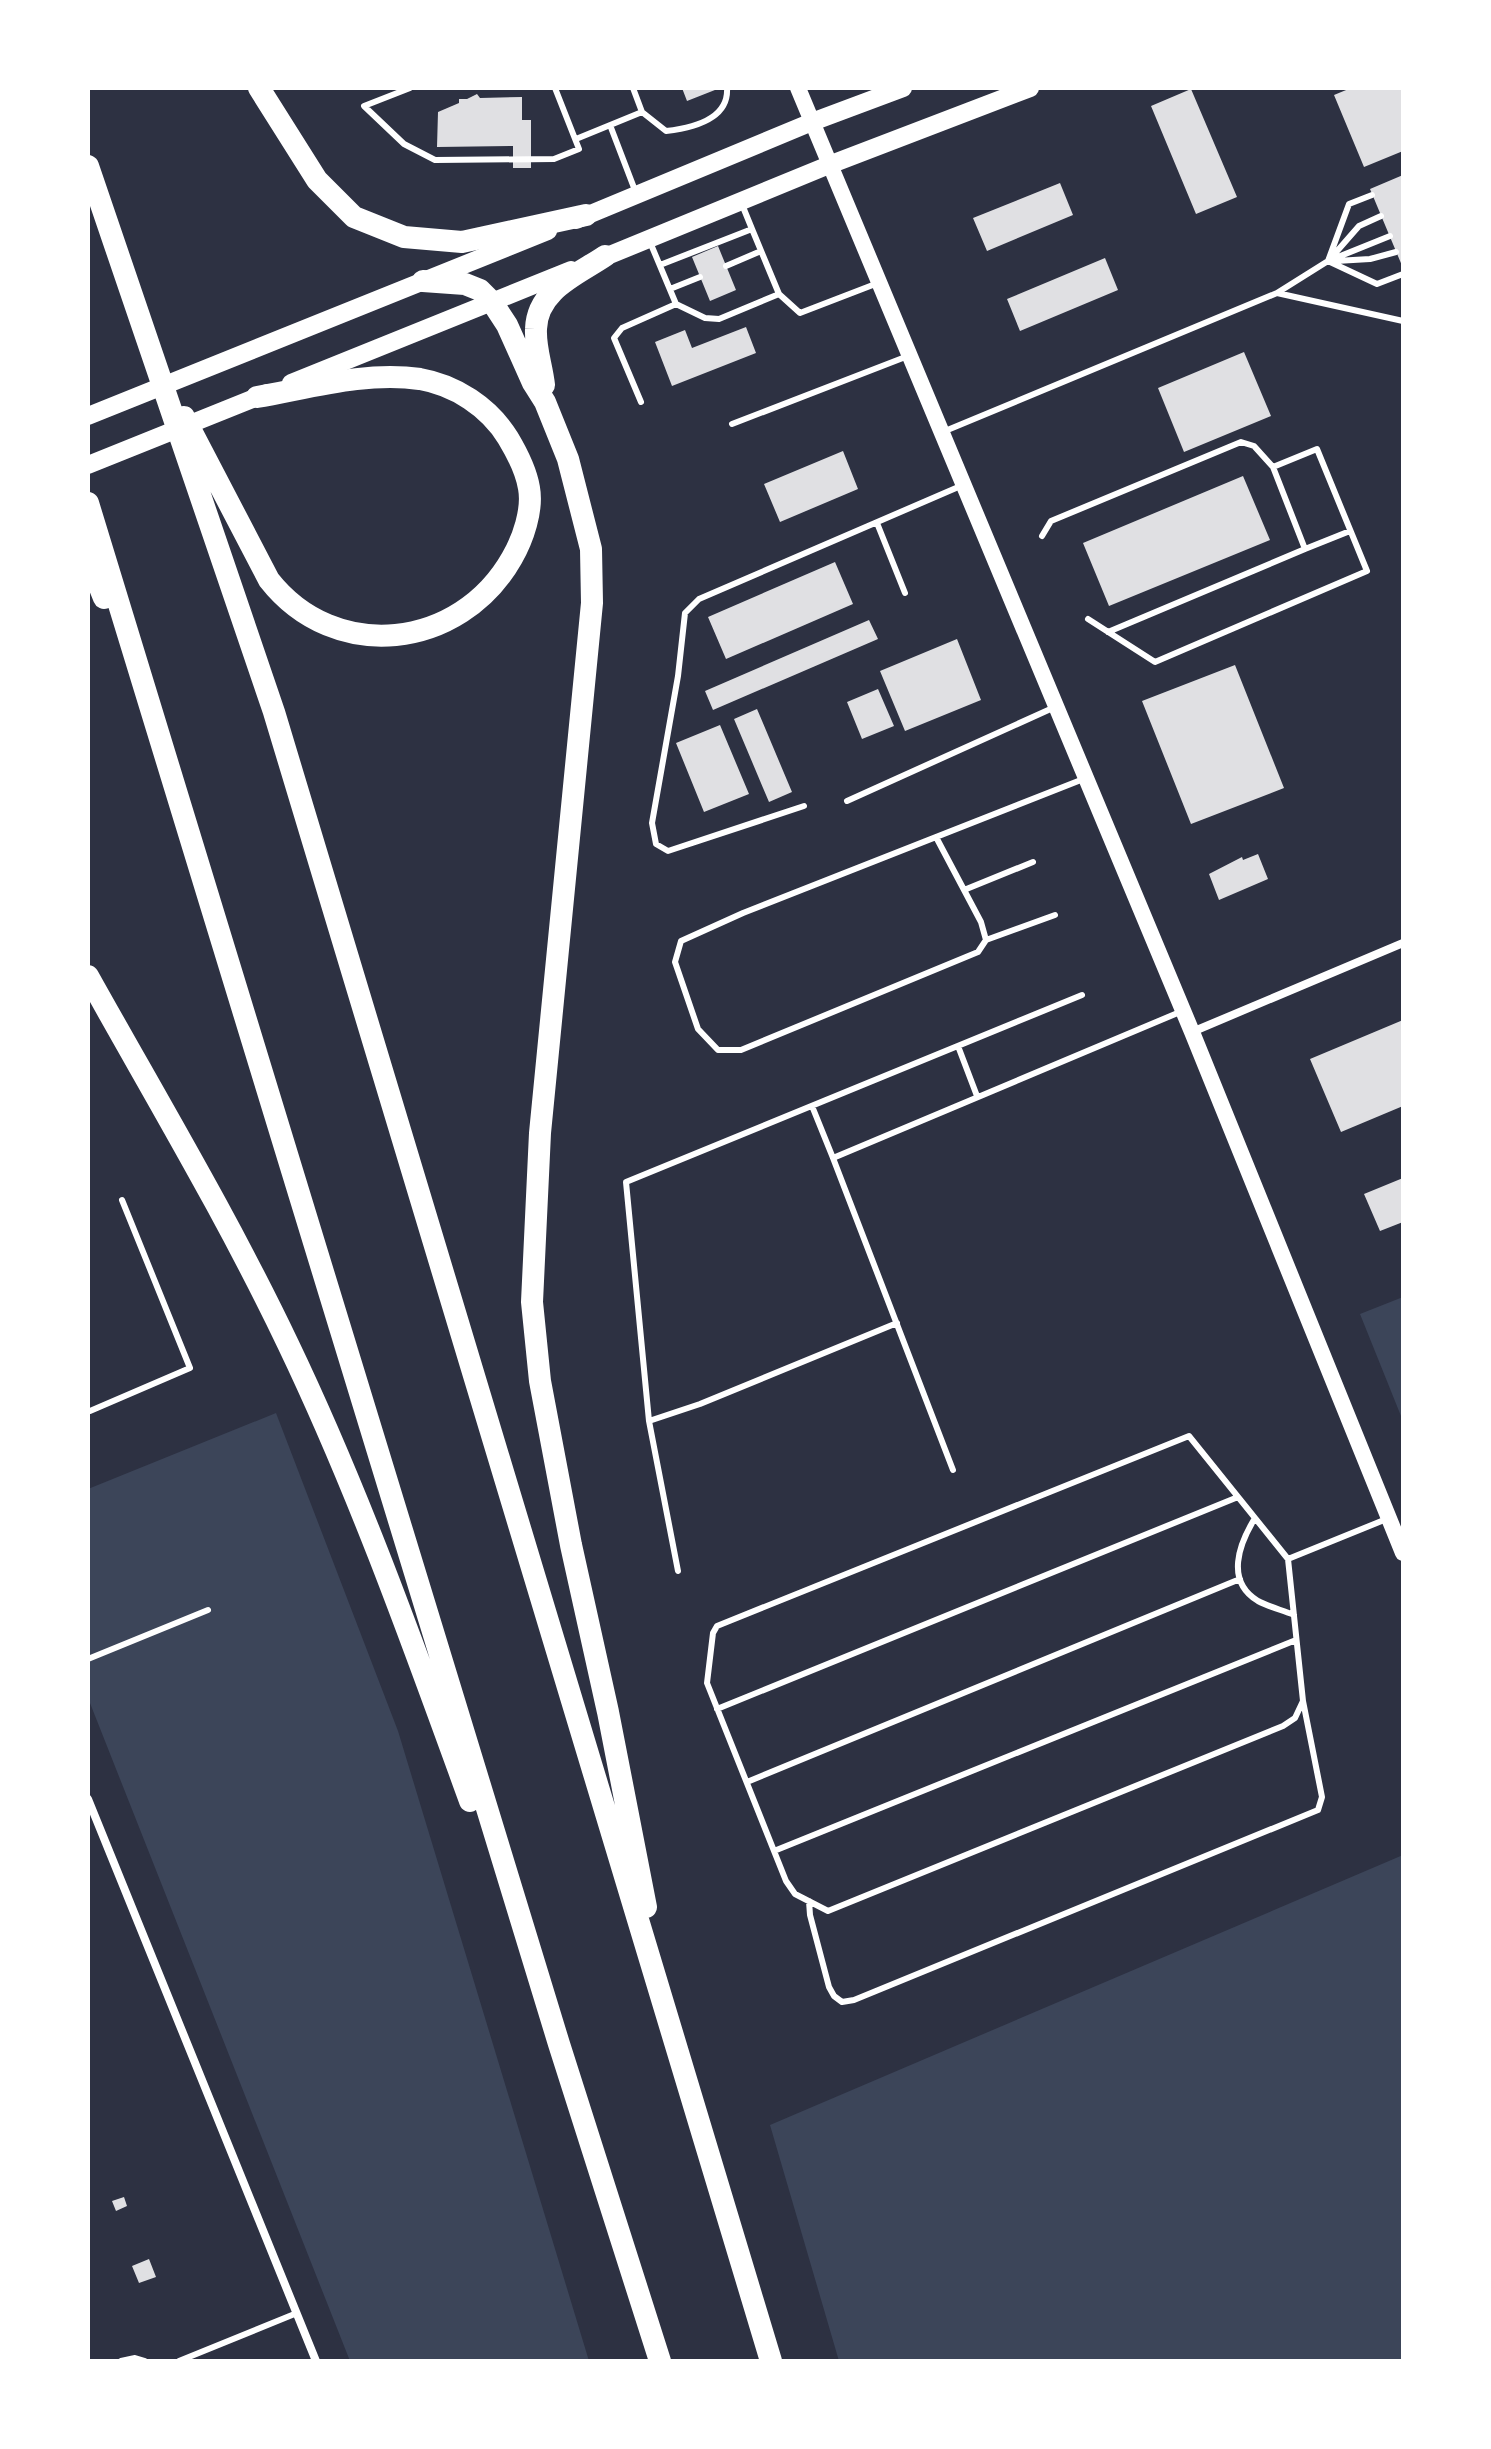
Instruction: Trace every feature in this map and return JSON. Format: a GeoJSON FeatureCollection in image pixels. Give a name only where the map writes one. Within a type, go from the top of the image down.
{"type":"FeatureCollection","features":[{"type":"Feature","properties":{"kind":"highway"},"geometry":{"type":"LineString","coordinates":[[259,88],[317,180],[354,217],[404,237],[462,242],[586,215]]}},
{"type":"Feature","properties":{"kind":"highway"},"geometry":{"type":"LineString","coordinates":[[88,166],[151,352],[201,472],[771,2361]]}},
{"type":"Feature","properties":{"kind":"highway"},"geometry":{"type":"LineString","coordinates":[[545,402],[536,330],[539,311],[548,295],[605,256]]}},
{"type":"Feature","properties":{"kind":"highway"},"geometry":{"type":"LineString","coordinates":[[423,281],[465,284],[480,290],[507,325],[545,402],[568,459],[591,549],[592,603],[540,1133],[532,1302],[540,1381],[668,2026]]}},
{"type":"Feature","properties":{"kind":"highway"},"geometry":{"type":"LineString","coordinates":[[201,472],[284,599],[327,626],[355,634],[383,636],[409,634],[436,626],[461,614],[504,573],[518,548],[527,519],[530,491],[514,447],[501,427],[470,398],[436,383],[395,377],[343,381],[257,397]]}},
{"type":"Feature","properties":{"kind":"highway"},"geometry":{"type":"LineString","coordinates":[[91,512],[559,2044],[660,2361]]}},
{"type":"Feature","properties":{"kind":"highway"},"geometry":{"type":"LineString","coordinates":[[88,558],[168,759]]}},
{"type":"Feature","properties":{"kind":"highway"},"geometry":{"type":"LineString","coordinates":[[88,976],[227,1224],[301,1373],[387,1574],[559,2044]]}},
{"type":"Feature","properties":{"kind":"main road"},"geometry":{"type":"LineString","coordinates":[[798,88],[1183,1010],[1403,1553]]}},
{"type":"Feature","properties":{"kind":"main road"},"geometry":{"type":"LineString","coordinates":[[88,416],[812,122],[903,88]]}},
{"type":"Feature","properties":{"kind":"main road"},"geometry":{"type":"LineString","coordinates":[[88,465],[829,165],[1030,88]]}},
{"type":"Feature","properties":{"kind":"street"},"geometry":{"type":"LineString","coordinates":[[1192,1032],[1403,943]]}},
{"type":"Feature","properties":{"kind":"street"},"geometry":{"type":"LineString","coordinates":[[88,1799],[316,2361]]}},
{"type":"Feature","properties":{"kind":"street"},"geometry":{"type":"LineString","coordinates":[[88,1827],[98,1823]]}},
{"type":"Feature","properties":{"kind":"lane"},"geometry":{"type":"LineString","coordinates":[[410,88],[364,106],[404,144],[435,160],[554,159],[579,149],[555,88]]}},
{"type":"Feature","properties":{"kind":"lane"},"geometry":{"type":"LineString","coordinates":[[633,88],[642,112],[666,131],[722,111],[727,103],[727,88]]}},
{"type":"Feature","properties":{"kind":"lane"},"geometry":{"type":"LineString","coordinates":[[576,139],[642,112]]}},
{"type":"Feature","properties":{"kind":"lane"},"geometry":{"type":"LineString","coordinates":[[610,125],[637,194]]}},
{"type":"Feature","properties":{"kind":"lane"},"geometry":{"type":"LineString","coordinates":[[1328,261],[1349,204],[1372,195]]}},
{"type":"Feature","properties":{"kind":"lane"},"geometry":{"type":"LineString","coordinates":[[741,202],[779,294],[800,313],[879,283]]}},
{"type":"Feature","properties":{"kind":"lane"},"geometry":{"type":"LineString","coordinates":[[1328,261],[1359,226],[1381,216]]}},
{"type":"Feature","properties":{"kind":"lane"},"geometry":{"type":"LineString","coordinates":[[660,265],[752,229]]}},
{"type":"Feature","properties":{"kind":"lane"},"geometry":{"type":"LineString","coordinates":[[942,433],[1277,293],[1328,261],[1390,236]]}},
{"type":"Feature","properties":{"kind":"lane"},"geometry":{"type":"LineString","coordinates":[[649,239],[676,304],[705,318],[719,319],[779,294]]}},
{"type":"Feature","properties":{"kind":"lane"},"geometry":{"type":"LineString","coordinates":[[726,266],[761,251]]}},
{"type":"Feature","properties":{"kind":"lane"},"geometry":{"type":"LineString","coordinates":[[1328,261],[1370,259],[1396,252]]}},
{"type":"Feature","properties":{"kind":"lane"},"geometry":{"type":"LineString","coordinates":[[1328,261],[1377,284],[1403,274]]}},
{"type":"Feature","properties":{"kind":"lane"},"geometry":{"type":"LineString","coordinates":[[670,289],[700,277]]}},
{"type":"Feature","properties":{"kind":"lane"},"geometry":{"type":"LineString","coordinates":[[1277,293],[1403,321]]}},
{"type":"Feature","properties":{"kind":"lane"},"geometry":{"type":"LineString","coordinates":[[641,402],[614,338],[622,328],[676,304]]}},
{"type":"Feature","properties":{"kind":"lane"},"geometry":{"type":"LineString","coordinates":[[732,424],[909,356]]}},
{"type":"Feature","properties":{"kind":"lane"},"geometry":{"type":"LineString","coordinates":[[1042,536],[1051,521],[1241,442],[1254,446],[1273,467],[1305,549]]}},
{"type":"Feature","properties":{"kind":"lane"},"geometry":{"type":"LineString","coordinates":[[1088,619],[1155,662],[1367,571],[1317,449],[1273,467]]}},
{"type":"Feature","properties":{"kind":"lane"},"geometry":{"type":"LineString","coordinates":[[804,806],[668,851],[656,844],[652,823],[685,613],[699,599],[963,485]]}},
{"type":"Feature","properties":{"kind":"lane"},"geometry":{"type":"LineString","coordinates":[[877,523],[905,593]]}},
{"type":"Feature","properties":{"kind":"lane"},"geometry":{"type":"LineString","coordinates":[[1108,632],[1350,531]]}},
{"type":"Feature","properties":{"kind":"lane"},"geometry":{"type":"LineString","coordinates":[[847,801],[1056,706]]}},
{"type":"Feature","properties":{"kind":"lane"},"geometry":{"type":"LineString","coordinates":[[1055,915],[986,940],[978,952],[741,1050],[718,1050],[698,1029],[675,962],[681,941],[743,913],[1086,778]]}},
{"type":"Feature","properties":{"kind":"lane"},"geometry":{"type":"LineString","coordinates":[[936,837],[981,922],[986,940]]}},
{"type":"Feature","properties":{"kind":"lane"},"geometry":{"type":"LineString","coordinates":[[964,890],[1033,862]]}},
{"type":"Feature","properties":{"kind":"lane"},"geometry":{"type":"LineString","coordinates":[[678,1571],[649,1421],[626,1182],[1082,995]]}},
{"type":"Feature","properties":{"kind":"lane"},"geometry":{"type":"LineString","coordinates":[[833,1158],[1183,1010]]}},
{"type":"Feature","properties":{"kind":"lane"},"geometry":{"type":"LineString","coordinates":[[958,1046],[977,1096]]}},
{"type":"Feature","properties":{"kind":"lane"},"geometry":{"type":"LineString","coordinates":[[812,1106],[953,1470]]}},
{"type":"Feature","properties":{"kind":"lane"},"geometry":{"type":"LineString","coordinates":[[89,1410],[190,1368],[122,1200]]}},
{"type":"Feature","properties":{"kind":"lane"},"geometry":{"type":"LineString","coordinates":[[649,1421],[700,1404],[897,1323]]}},
{"type":"Feature","properties":{"kind":"lane"},"geometry":{"type":"LineString","coordinates":[[809,1901],[829,1987],[842,2002],[854,2000],[1318,1810],[1322,1797],[1303,1701],[1288,1559],[1189,1436],[746,1614],[717,1626],[713,1633],[707,1683],[786,1881],[795,1894],[809,1901],[828,1911],[1283,1726],[1295,1718],[1303,1701]]}},
{"type":"Feature","properties":{"kind":"lane"},"geometry":{"type":"LineString","coordinates":[[717,1709],[1238,1497]]}},
{"type":"Feature","properties":{"kind":"lane"},"geometry":{"type":"LineString","coordinates":[[1255,1518],[1241,1542],[1237,1571],[1240,1579],[1244,1588],[1257,1600],[1294,1615]]}},
{"type":"Feature","properties":{"kind":"lane"},"geometry":{"type":"LineString","coordinates":[[1288,1559],[1389,1518]]}},
{"type":"Feature","properties":{"kind":"lane"},"geometry":{"type":"LineString","coordinates":[[747,1782],[1240,1579]]}},
{"type":"Feature","properties":{"kind":"lane"},"geometry":{"type":"LineString","coordinates":[[88,1659],[208,1610]]}},
{"type":"Feature","properties":{"kind":"lane"},"geometry":{"type":"LineString","coordinates":[[774,1851],[1296,1640]]}},
{"type":"Feature","properties":{"kind":"lane"},"geometry":{"type":"LineString","coordinates":[[179,2361],[297,2313]]}},
{"type":"Feature","properties":{"kind":"lane"},"geometry":{"type":"LineString","coordinates":[[121,2361],[135,2358],[145,2361]]}},
{"type":"Feature","properties":{"kind":"shaded area"},"geometry":{"type":"Polygon","coordinates":[[[1403,1297],[1403,1421],[1360,1314],[1403,1297]]]}},
{"type":"Feature","properties":{"kind":"shaded area"},"geometry":{"type":"Polygon","coordinates":[[[276,1413],[398,1731],[589,2361],[350,2361],[88,1698],[88,1489],[276,1413]]]}},
{"type":"Feature","properties":{"kind":"shaded area"},"geometry":{"type":"Polygon","coordinates":[[[1403,1855],[1403,2361],[839,2361],[770,2125],[1403,1855]]]}},
{"type":"Feature","properties":{"kind":"building"},"geometry":{"type":"Polygon","coordinates":[[[682,88],[720,88],[687,101],[682,88]]]}},
{"type":"Feature","properties":{"kind":"building"},"geometry":{"type":"Polygon","coordinates":[[[1351,88],[1403,88],[1403,151],[1364,167],[1334,95],[1351,88]]]}},
{"type":"Feature","properties":{"kind":"building"},"geometry":{"type":"Polygon","coordinates":[[[1191,89],[1237,197],[1196,214],[1151,106],[1191,89]]]}},
{"type":"Feature","properties":{"kind":"building"},"geometry":{"type":"Polygon","coordinates":[[[477,94],[480,98],[522,97],[522,120],[531,120],[531,168],[513,168],[513,146],[437,147],[438,112],[459,103],[459,99],[477,94]]]}},
{"type":"Feature","properties":{"kind":"building"},"geometry":{"type":"Polygon","coordinates":[[[1403,175],[1403,268],[1370,189],[1403,175]]]}},
{"type":"Feature","properties":{"kind":"building"},"geometry":{"type":"Polygon","coordinates":[[[1060,183],[1073,215],[987,251],[973,218],[1060,183]]]}},
{"type":"Feature","properties":{"kind":"building"},"geometry":{"type":"Polygon","coordinates":[[[718,246],[736,290],[710,301],[692,257],[718,246]]]}},
{"type":"Feature","properties":{"kind":"building"},"geometry":{"type":"Polygon","coordinates":[[[1105,258],[1118,290],[1020,331],[1007,299],[1105,258]]]}},
{"type":"Feature","properties":{"kind":"building"},"geometry":{"type":"Polygon","coordinates":[[[746,327],[756,353],[672,386],[655,342],[685,330],[692,348],[746,327]]]}},
{"type":"Feature","properties":{"kind":"building"},"geometry":{"type":"Polygon","coordinates":[[[1244,352],[1271,416],[1184,452],[1158,388],[1244,352]]]}},
{"type":"Feature","properties":{"kind":"building"},"geometry":{"type":"Polygon","coordinates":[[[843,451],[858,489],[780,522],[764,484],[843,451]]]}},
{"type":"Feature","properties":{"kind":"building"},"geometry":{"type":"Polygon","coordinates":[[[1243,476],[1270,540],[1109,606],[1083,543],[1243,476]]]}},
{"type":"Feature","properties":{"kind":"building"},"geometry":{"type":"Polygon","coordinates":[[[835,562],[853,604],[726,659],[708,617],[835,562]]]}},
{"type":"Feature","properties":{"kind":"building"},"geometry":{"type":"Polygon","coordinates":[[[869,620],[878,639],[713,710],[705,691],[869,620]]]}},
{"type":"Feature","properties":{"kind":"building"},"geometry":{"type":"Polygon","coordinates":[[[957,639],[981,700],[905,731],[880,671],[957,639]]]}},
{"type":"Feature","properties":{"kind":"building"},"geometry":{"type":"Polygon","coordinates":[[[1235,665],[1284,788],[1191,824],[1142,701],[1235,665]]]}},
{"type":"Feature","properties":{"kind":"building"},"geometry":{"type":"Polygon","coordinates":[[[878,689],[894,726],[862,739],[847,702],[878,689]]]}},
{"type":"Feature","properties":{"kind":"building"},"geometry":{"type":"Polygon","coordinates":[[[757,709],[792,792],[769,802],[734,719],[757,709]]]}},
{"type":"Feature","properties":{"kind":"building"},"geometry":{"type":"Polygon","coordinates":[[[720,725],[749,794],[704,812],[676,743],[720,725]]]}},
{"type":"Feature","properties":{"kind":"building"},"geometry":{"type":"Polygon","coordinates":[[[1258,854],[1268,879],[1219,900],[1209,874],[1242,857],[1243,860],[1258,854]]]}},
{"type":"Feature","properties":{"kind":"building"},"geometry":{"type":"Polygon","coordinates":[[[1403,1020],[1403,1106],[1341,1132],[1310,1059],[1403,1020]]]}},
{"type":"Feature","properties":{"kind":"building"},"geometry":{"type":"Polygon","coordinates":[[[1403,1178],[1403,1222],[1380,1231],[1364,1194],[1403,1178]]]}},
{"type":"Feature","properties":{"kind":"building"},"geometry":{"type":"Polygon","coordinates":[[[124,2197],[127,2206],[116,2211],[112,2201],[124,2197]]]}},
{"type":"Feature","properties":{"kind":"building"},"geometry":{"type":"Polygon","coordinates":[[[149,2259],[156,2277],[139,2283],[132,2266],[149,2259]]]}}]}
